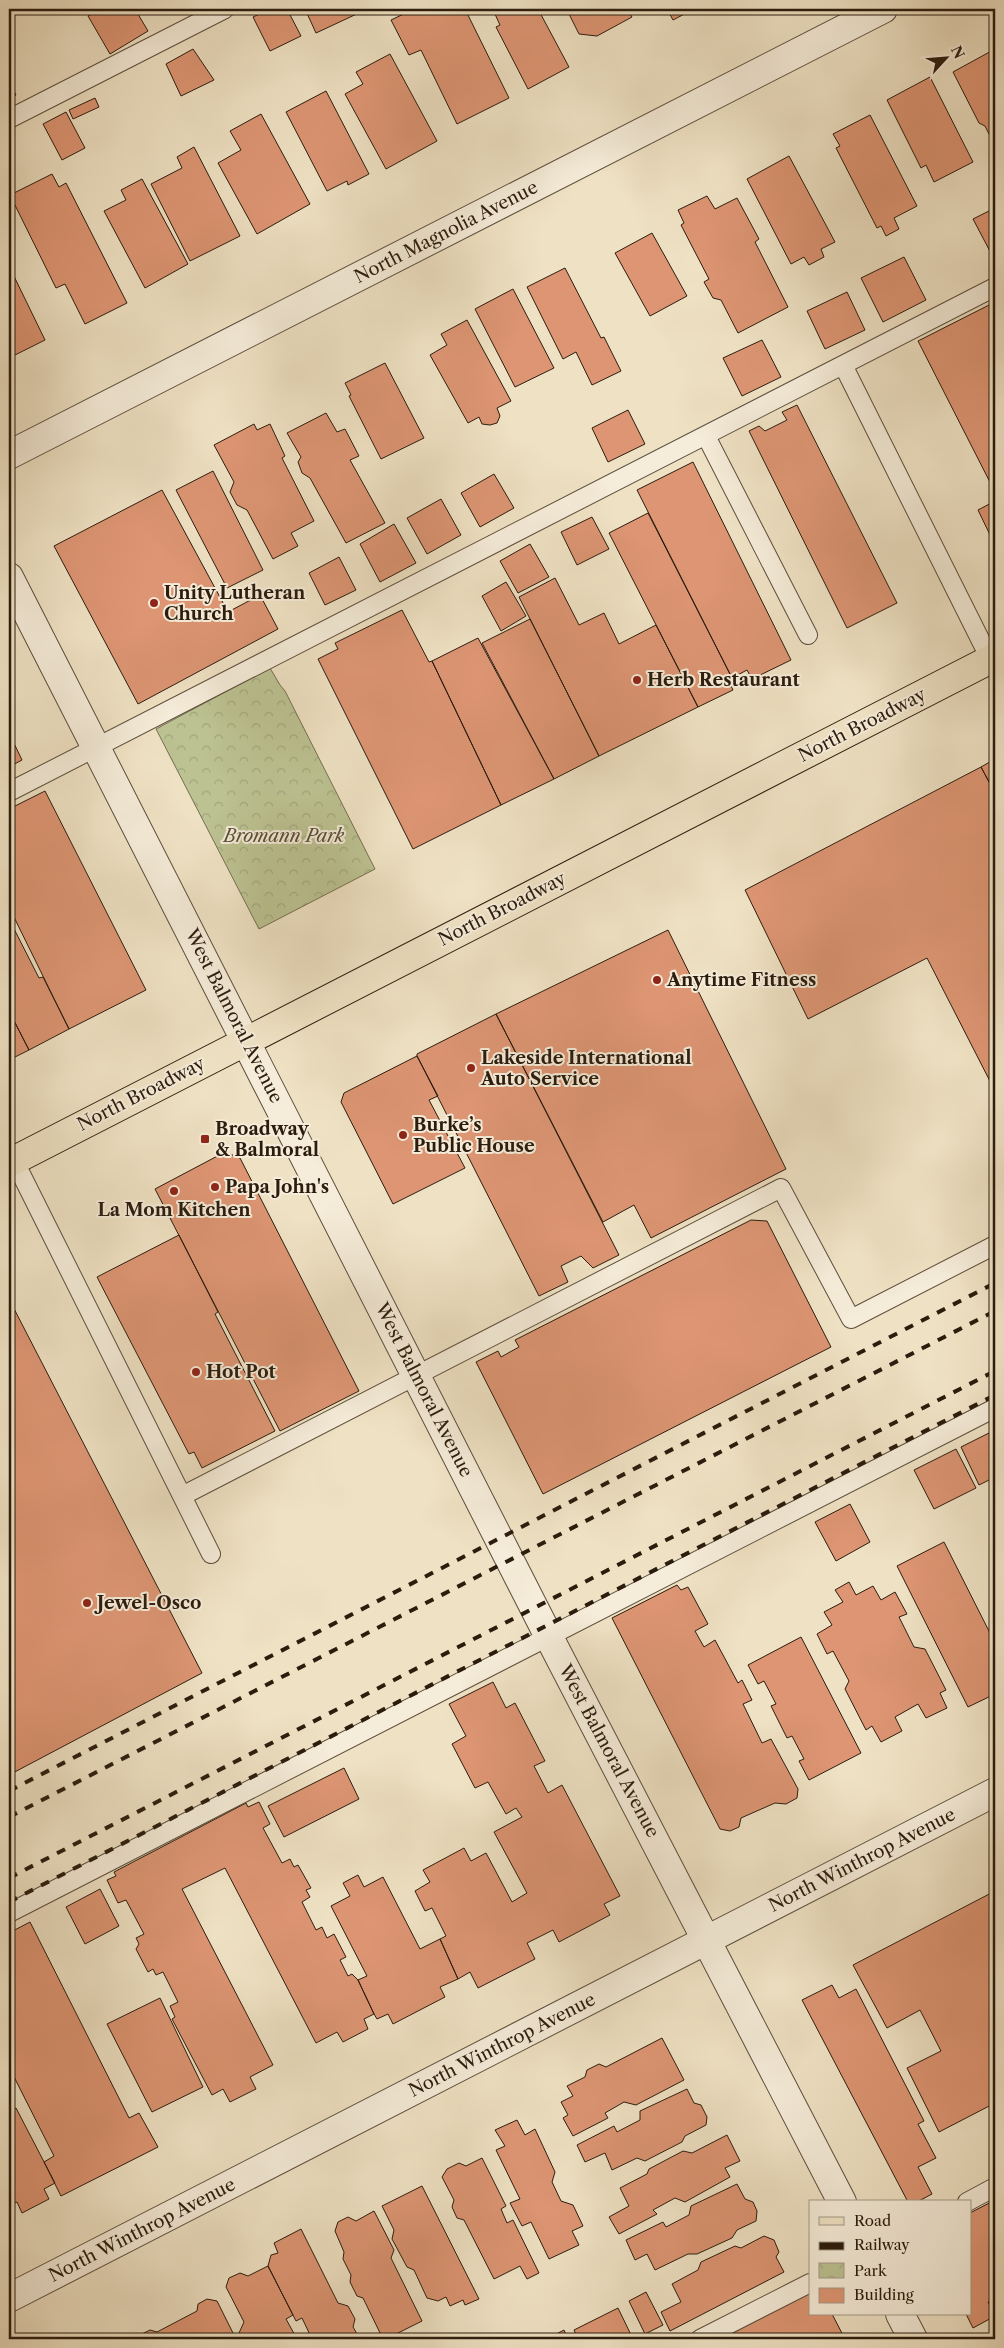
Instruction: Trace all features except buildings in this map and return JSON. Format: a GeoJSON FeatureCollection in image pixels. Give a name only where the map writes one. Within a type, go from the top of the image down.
{"type":"FeatureCollection","features":[{"type":"Feature","properties":{"kind":"main road","name":"North Broadway"},"geometry":{"type":"LineString","coordinates":[[11,1161],[993,658]]}},
{"type":"Feature","properties":{"kind":"street","name":"North Magnolia Avenue"},"geometry":{"type":"LineString","coordinates":[[9,456],[883,9]]}},
{"type":"Feature","properties":{"kind":"street","name":"West Balmoral Avenue"},"geometry":{"type":"LineString","coordinates":[[9,577],[549,1637],[841,2200]]}},
{"type":"Feature","properties":{"kind":"street","name":"North Winthrop Avenue"},"geometry":{"type":"LineString","coordinates":[[9,2298],[995,1792]]}},
{"type":"Feature","properties":{"kind":"street"},"geometry":{"type":"LineString","coordinates":[[901,2316],[913,2339]]}},
{"type":"Feature","properties":{"kind":"lane"},"geometry":{"type":"LineString","coordinates":[[9,119],[225,9]]}},
{"type":"Feature","properties":{"kind":"lane"},"geometry":{"type":"LineString","coordinates":[[9,792],[995,287]]}},
{"type":"Feature","properties":{"kind":"lane"},"geometry":{"type":"LineString","coordinates":[[844,365],[993,658]]}},
{"type":"Feature","properties":{"kind":"lane"},"geometry":{"type":"LineString","coordinates":[[706,436],[808,635]]}},
{"type":"Feature","properties":{"kind":"lane"},"geometry":{"type":"LineString","coordinates":[[11,1161],[211,1554]]}},
{"type":"Feature","properties":{"kind":"lane"},"geometry":{"type":"LineString","coordinates":[[182,1496],[781,1188],[851,1319],[995,1245]]}},
{"type":"Feature","properties":{"kind":"lane"},"geometry":{"type":"LineString","coordinates":[[9,1913],[995,1408]]}},
{"type":"Feature","properties":{"kind":"lane"},"geometry":{"type":"LineString","coordinates":[[971,2200],[995,2187]]}},
{"type":"Feature","properties":{"kind":"lane"},"geometry":{"type":"LineString","coordinates":[[700,2339],[809,2284]]}},
{"type":"Feature","properties":{"kind":"green space","name":"Bromann Park"},"geometry":{"type":"Polygon","coordinates":[[[270,668],[285,691],[375,869],[259,929],[156,729],[270,668]]]}},
{"type":"Feature","properties":{"kind":"railway"},"geometry":{"type":"LineString","coordinates":[[9,1791],[995,1283]]}},
{"type":"Feature","properties":{"kind":"railway"},"geometry":{"type":"LineString","coordinates":[[9,1817],[995,1311]]}},
{"type":"Feature","properties":{"kind":"railway"},"geometry":{"type":"LineString","coordinates":[[9,1878],[995,1371]]}},
{"type":"Feature","properties":{"kind":"railway"},"geometry":{"type":"LineString","coordinates":[[9,1902],[995,1395]]}},
{"type":"Feature","properties":{"kind":"place","name":"Unity Lutheran Church"},"geometry":{"type":"Point","coordinates":[154,603]}},
{"type":"Feature","properties":{"kind":"place","name":"Herb Restaurant"},"geometry":{"type":"Point","coordinates":[637,680]}},
{"type":"Feature","properties":{"kind":"place","name":"Anytime Fitness"},"geometry":{"type":"Point","coordinates":[657,980]}},
{"type":"Feature","properties":{"kind":"place","name":"Lakeside International Auto Service"},"geometry":{"type":"Point","coordinates":[471,1068]}},
{"type":"Feature","properties":{"kind":"place","name":"Burke’s Public House"},"geometry":{"type":"Point","coordinates":[403,1135]}},
{"type":"Feature","properties":{"kind":"place","name":"Broadway & Balmoral"},"geometry":{"type":"Point","coordinates":[205,1139]}},
{"type":"Feature","properties":{"kind":"place","name":"Papa John's"},"geometry":{"type":"Point","coordinates":[215,1187]}},
{"type":"Feature","properties":{"kind":"place","name":"La Mom Kitchen"},"geometry":{"type":"Point","coordinates":[174,1191]}},
{"type":"Feature","properties":{"kind":"place","name":"Hot Pot"},"geometry":{"type":"Point","coordinates":[196,1372]}},
{"type":"Feature","properties":{"kind":"place","name":"Jewel-Osco"},"geometry":{"type":"Point","coordinates":[87,1603]}}]}
